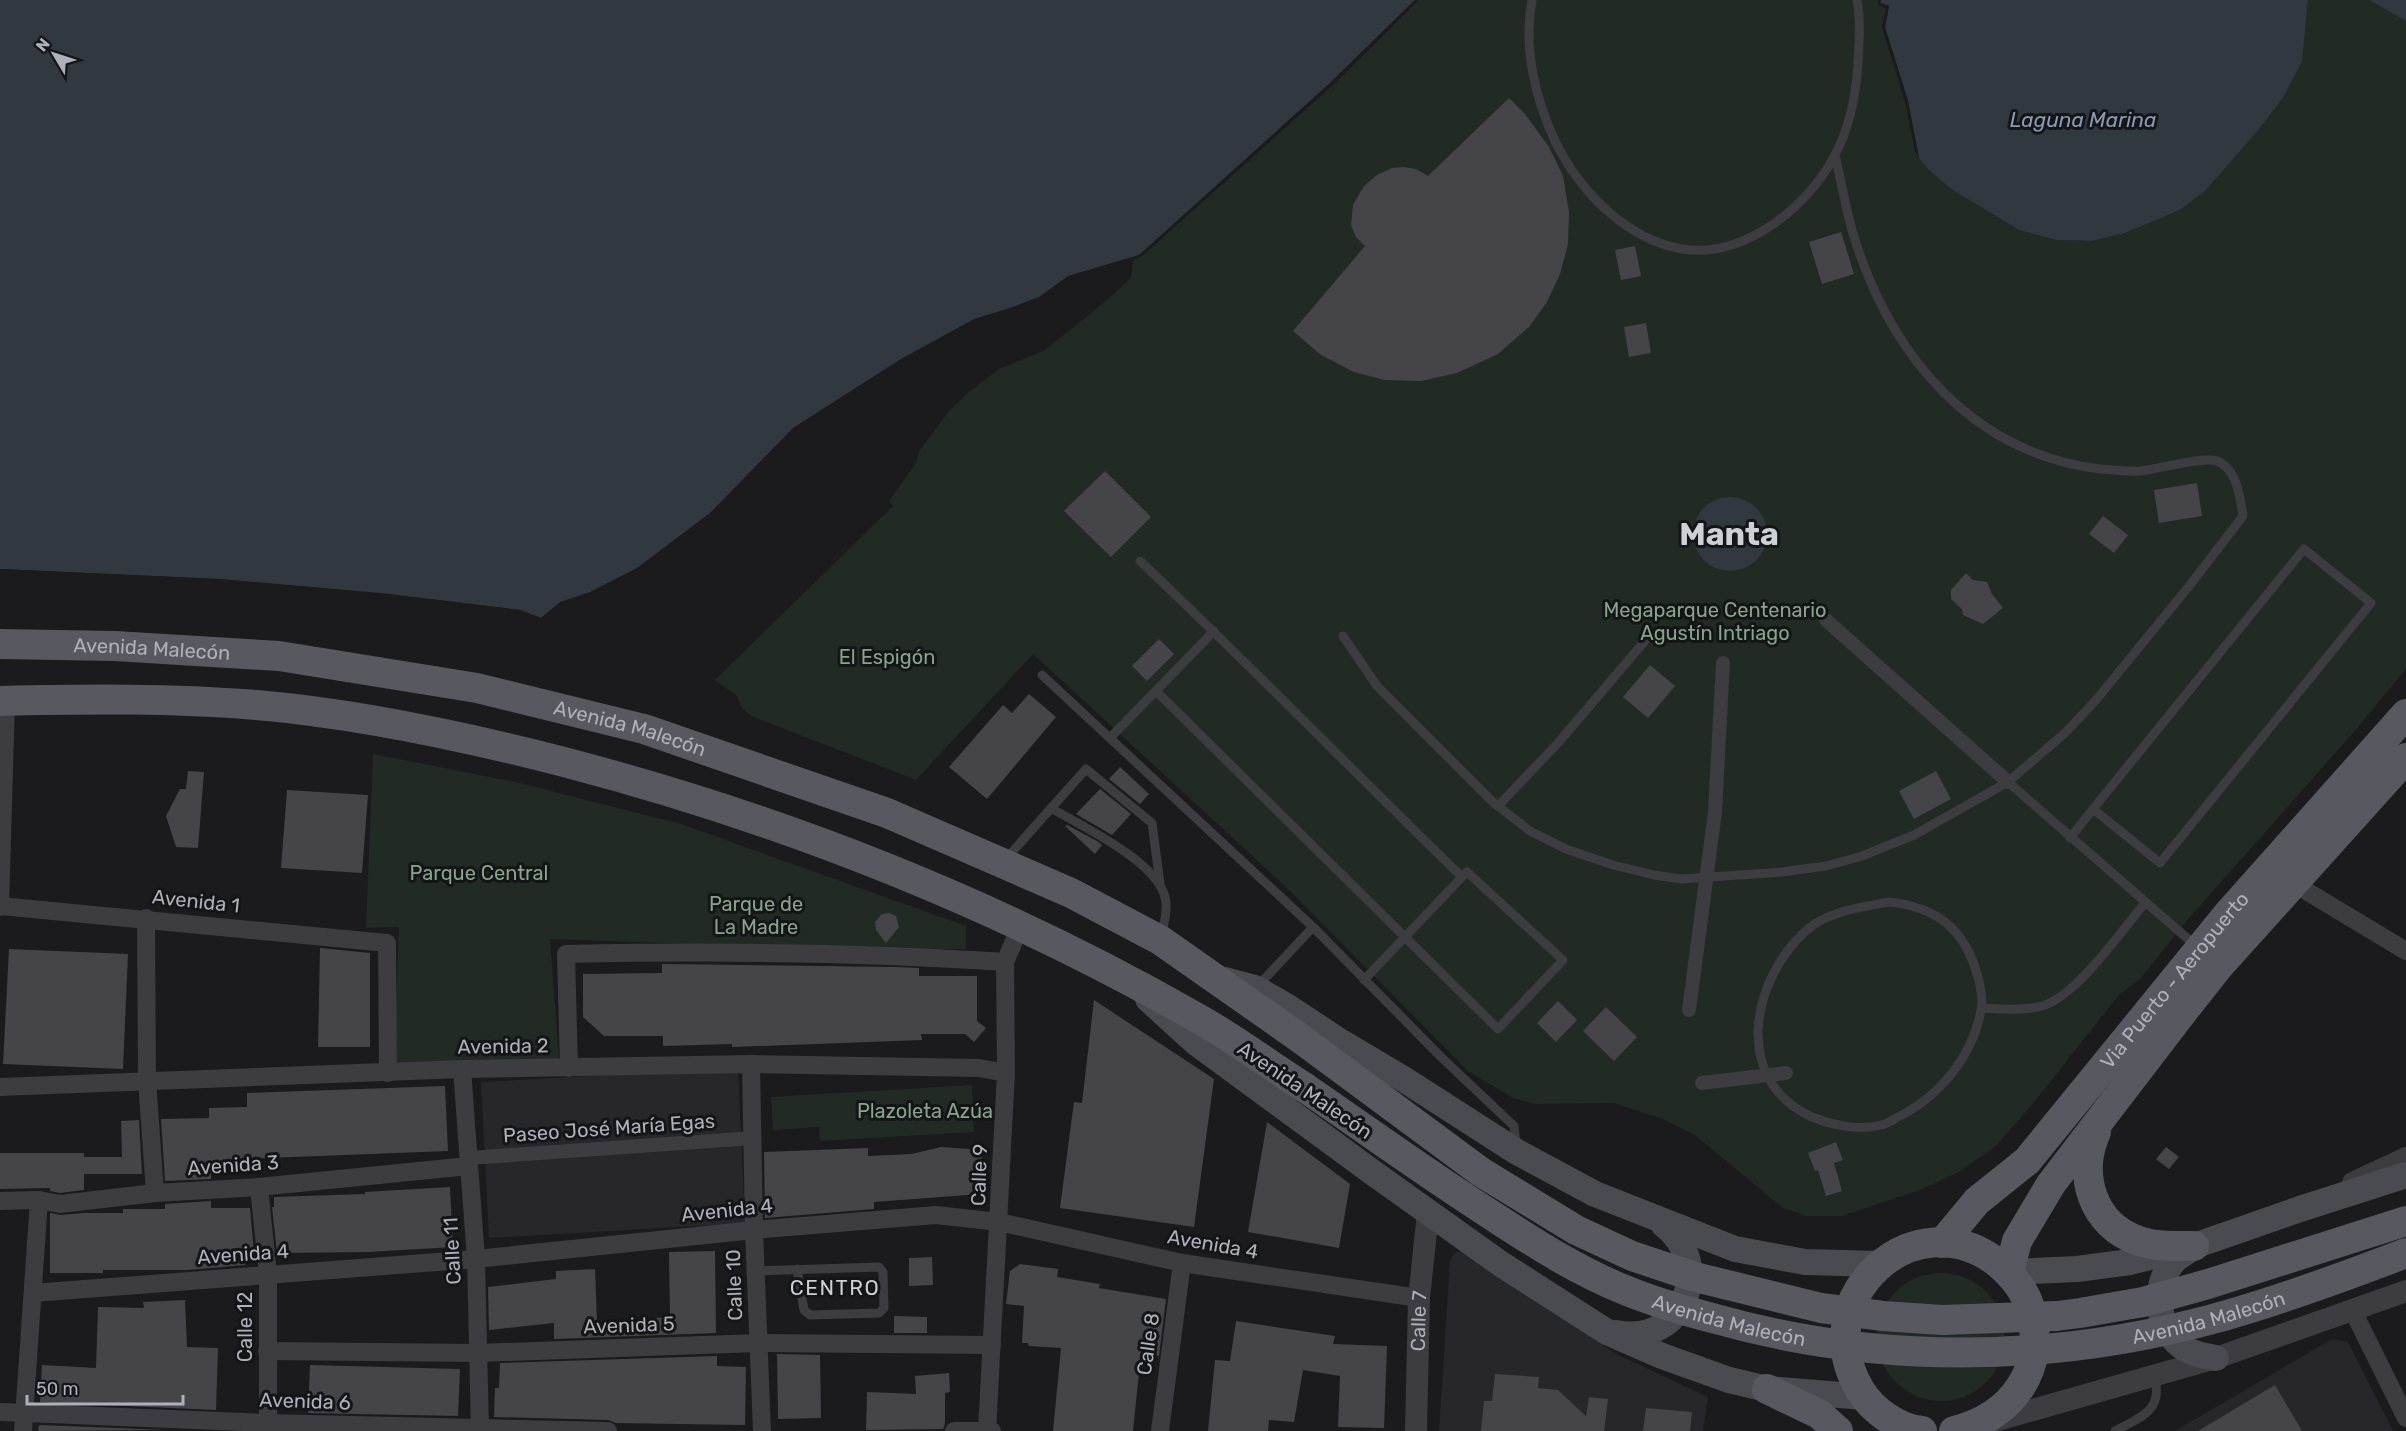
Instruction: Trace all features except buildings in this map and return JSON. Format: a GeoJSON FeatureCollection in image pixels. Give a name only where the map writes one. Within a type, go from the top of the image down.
{"type":"FeatureCollection","features":[{"type":"Feature","properties":{"kind":"main road","name":"Avenida Malecón"},"geometry":{"type":"LineString","coordinates":[[0,644],[126,646],[279,656],[477,688],[644,729],[887,813],[1071,892],[1160,940],[1297,1036],[1481,1172],[1576,1230],[1632,1256],[1695,1277],[1821,1308],[1883,1316],[1942,1320],[2057,1316],[2143,1302],[2253,1271],[2406,1221]]}},
{"type":"Feature","properties":{"kind":"main road","name":"Avenida Malecón"},"geometry":{"type":"LineString","coordinates":[[3,701],[130,700],[257,705],[376,721],[496,745],[607,774],[745,815],[891,868],[1021,925],[1202,1020],[1519,1233],[1566,1261],[1625,1290],[1680,1309],[1767,1334],[1879,1350],[1940,1353],[2081,1346],[2208,1321],[2315,1287],[2406,1253]]}},
{"type":"Feature","properties":{"kind":"main road","name":"Via Puerto - Aeropuerto"},"geometry":{"type":"LineString","coordinates":[[1942,1243],[1977,1201],[2027,1161],[2209,957],[2406,714]]}},
{"type":"Feature","properties":{"kind":"main road","name":"Via Puerto - Aeropuerto"},"geometry":{"type":"LineString","coordinates":[[2009,1272],[2017,1241],[2034,1210],[2068,1160],[2102,1117],[2209,957],[2293,883],[2406,758]]}},
{"type":"Feature","properties":{"kind":"main road","name":"Avenida Malecón"},"geometry":{"type":"LineString","coordinates":[[1214,977],[1255,988],[1516,1152],[1595,1194],[1735,1249],[1805,1262],[1880,1264]]}},
{"type":"Feature","properties":{"kind":"main road","name":"Avenida Malecón"},"geometry":{"type":"LineString","coordinates":[[1128,981],[1195,1042],[1428,1214],[1607,1332],[1673,1360],[1729,1380],[1767,1389],[1864,1397]]}},
{"type":"Feature","properties":{"kind":"main road"},"geometry":{"type":"LineString","coordinates":[[2102,1117],[2090,1146],[2086,1164],[2092,1194],[2100,1211],[2111,1223],[2138,1241],[2165,1246],[2194,1246]]}},
{"type":"Feature","properties":{"kind":"main road"},"geometry":{"type":"LineString","coordinates":[[2009,1272],[2076,1269],[2130,1262],[2194,1246],[2406,1175]]}},
{"type":"Feature","properties":{"kind":"main road"},"geometry":{"type":"LineString","coordinates":[[2346,1240],[2406,1206]]}},
{"type":"Feature","properties":{"kind":"main road"},"geometry":{"type":"LineString","coordinates":[[1607,1332],[1627,1336],[1647,1333],[1665,1324],[1680,1309],[1689,1290],[1690,1270],[1686,1250],[1675,1233],[1659,1221]]}},
{"type":"Feature","properties":{"kind":"main road"},"geometry":{"type":"LineString","coordinates":[[1922,1431],[1887,1418],[1864,1397],[1852,1376],[1847,1360],[1845,1328],[1851,1304],[1863,1282],[1880,1264],[1899,1252],[1920,1245],[1942,1243],[1966,1246],[1989,1257],[2009,1272],[2029,1306],[2034,1326],[2031,1364],[2023,1383],[2012,1399],[1995,1415],[1967,1429]]}},
{"type":"Feature","properties":{"kind":"main road"},"geometry":{"type":"LineString","coordinates":[[2194,1246],[2175,1260],[2164,1275],[2159,1294],[2161,1313],[2168,1331],[2181,1346],[2197,1355],[2216,1358]]}},
{"type":"Feature","properties":{"kind":"main road"},"geometry":{"type":"LineString","coordinates":[[2375,1265],[2406,1263]]}},
{"type":"Feature","properties":{"kind":"main road"},"geometry":{"type":"LineString","coordinates":[[1767,1389],[1819,1414],[1838,1431]]}},
{"type":"Feature","properties":{"kind":"main road"},"geometry":{"type":"LineString","coordinates":[[1864,1397],[1867,1431]]}},
{"type":"Feature","properties":{"kind":"street"},"geometry":{"type":"LineString","coordinates":[[1826,620],[2008,782]]}},
{"type":"Feature","properties":{"kind":"street"},"geometry":{"type":"LineString","coordinates":[[1689,1010],[1715,812],[1723,663]]}},
{"type":"Feature","properties":{"kind":"street"},"geometry":{"type":"LineString","coordinates":[[0,906],[3,701]]}},
{"type":"Feature","properties":{"kind":"street"},"geometry":{"type":"LineString","coordinates":[[2293,883],[2406,951]]}},
{"type":"Feature","properties":{"kind":"street","name":"Avenida 1"},"geometry":{"type":"LineString","coordinates":[[0,906],[146,918],[387,943],[388,1073]]}},
{"type":"Feature","properties":{"kind":"street"},"geometry":{"type":"LineString","coordinates":[[146,918],[147,1080],[155,1193]]}},
{"type":"Feature","properties":{"kind":"street","name":"Calle 9"},"geometry":{"type":"LineString","coordinates":[[987,1431],[1006,1073],[1005,962],[1021,925]]}},
{"type":"Feature","properties":{"kind":"street"},"geometry":{"type":"LineString","coordinates":[[569,1068],[566,954],[804,952],[1005,962]]}},
{"type":"Feature","properties":{"kind":"street","name":"Avenida 2"},"geometry":{"type":"LineString","coordinates":[[0,1087],[462,1069],[752,1065],[979,1068],[1006,1073]]}},
{"type":"Feature","properties":{"kind":"street","name":"Calle 10"},"geometry":{"type":"LineString","coordinates":[[752,1065],[754,1230],[762,1431]]}},
{"type":"Feature","properties":{"kind":"street","name":"Calle 11"},"geometry":{"type":"LineString","coordinates":[[462,1069],[476,1259],[480,1430]]}},
{"type":"Feature","properties":{"kind":"street"},"geometry":{"type":"LineString","coordinates":[[1702,1083],[1786,1073]]}},
{"type":"Feature","properties":{"kind":"street","name":"Paseo José María Egas"},"geometry":{"type":"LineString","coordinates":[[469,1162],[753,1138]]}},
{"type":"Feature","properties":{"kind":"street"},"geometry":{"type":"LineString","coordinates":[[2300,1209],[2406,1158]]}},
{"type":"Feature","properties":{"kind":"street","name":"Avenida 3"},"geometry":{"type":"LineString","coordinates":[[0,1201],[39,1200],[60,1204],[155,1193],[259,1187],[469,1162]]}},
{"type":"Feature","properties":{"kind":"street","name":"Calle 12"},"geometry":{"type":"LineString","coordinates":[[259,1187],[268,1275],[268,1427]]}},
{"type":"Feature","properties":{"kind":"street"},"geometry":{"type":"LineString","coordinates":[[24,1422],[39,1200]]}},
{"type":"Feature","properties":{"kind":"street","name":"Calle 7"},"geometry":{"type":"LineString","coordinates":[[1416,1431],[1419,1298],[1428,1214]]}},
{"type":"Feature","properties":{"kind":"street","name":"Avenida 4"},"geometry":{"type":"LineString","coordinates":[[33,1293],[476,1259],[754,1230],[936,1215],[999,1222],[1182,1263],[1419,1298]]}},
{"type":"Feature","properties":{"kind":"street","name":"Calle 8"},"geometry":{"type":"LineString","coordinates":[[1160,1431],[1182,1263]]}},
{"type":"Feature","properties":{"kind":"street"},"geometry":{"type":"LineString","coordinates":[[1967,1429],[2216,1358],[2406,1291]]}},
{"type":"Feature","properties":{"kind":"street"},"geometry":{"type":"LineString","coordinates":[[2353,1311],[2406,1418]]}},
{"type":"Feature","properties":{"kind":"street","name":"Avenida 5"},"geometry":{"type":"LineString","coordinates":[[267,1351],[478,1353],[758,1343],[992,1345]]}},
{"type":"Feature","properties":{"kind":"street","name":"Avenida 6"},"geometry":{"type":"LineString","coordinates":[[0,1412],[24,1422],[608,1431]]}},
{"type":"Feature","properties":{"kind":"street"},"geometry":{"type":"LineString","coordinates":[[954,1431],[992,1431]]}},
{"type":"Feature","properties":{"kind":"lane"},"geometry":{"type":"LineString","coordinates":[[1532,0],[1529,16],[1535,92],[1547,124],[1566,163],[1608,212],[1644,236],[1682,249],[1710,249],[1736,243],[1783,219],[1806,196],[1835,156],[1854,97],[1859,37],[1857,0]]}},
{"type":"Feature","properties":{"kind":"lane"},"geometry":{"type":"LineString","coordinates":[[1343,636],[1377,686],[1498,806],[1530,831],[1566,849],[1613,865],[1663,877],[1707,878],[1815,868],[1862,856],[1914,835],[2008,782],[2065,734],[2096,700],[2190,585],[2243,516],[2232,476],[2225,466],[2215,460],[2203,459],[2139,471],[2073,466],[2043,457],[2010,442],[1979,423],[1956,405],[1926,374],[1902,340],[1873,288],[1854,239],[1835,156]]}},
{"type":"Feature","properties":{"kind":"lane"},"geometry":{"type":"LineString","coordinates":[[2070,838],[2093,809],[2304,549],[2371,603],[2160,863],[2093,809]]}},
{"type":"Feature","properties":{"kind":"lane"},"geometry":{"type":"LineString","coordinates":[[1140,561],[1214,631],[1462,877]]}},
{"type":"Feature","properties":{"kind":"lane"},"geometry":{"type":"LineString","coordinates":[[1110,738],[1214,631]]}},
{"type":"Feature","properties":{"kind":"lane"},"geometry":{"type":"LineString","coordinates":[[1498,806],[1558,743],[1650,635]]}},
{"type":"Feature","properties":{"kind":"lane"},"geometry":{"type":"LineString","coordinates":[[1042,675],[1313,927],[1441,1057],[1514,1126],[1516,1152]]}},
{"type":"Feature","properties":{"kind":"lane"},"geometry":{"type":"LineString","coordinates":[[1156,691],[1405,937],[1498,1029],[1563,960],[1467,872],[1462,877],[1405,937],[1364,980]]}},
{"type":"Feature","properties":{"kind":"lane"},"geometry":{"type":"LineString","coordinates":[[1004,862],[1086,769],[1152,823],[1160,883],[1167,901],[1160,940]]}},
{"type":"Feature","properties":{"kind":"lane"},"geometry":{"type":"LineString","coordinates":[[2008,782],[2209,957]]}},
{"type":"Feature","properties":{"kind":"lane"},"geometry":{"type":"LineString","coordinates":[[1051,808],[1126,853],[1160,883]]}},
{"type":"Feature","properties":{"kind":"lane"},"geometry":{"type":"LineString","coordinates":[[1889,902],[1911,904],[1936,914],[1958,932],[1972,957],[1982,1008],[1974,1034],[1961,1060],[1938,1090],[1911,1111],[1882,1125],[1828,1124],[1797,1110],[1780,1094],[1766,1075],[1758,1051],[1757,1030],[1761,1005],[1770,980],[1786,953],[1809,928],[1837,914],[1889,902]]}},
{"type":"Feature","properties":{"kind":"lane"},"geometry":{"type":"LineString","coordinates":[[1982,1008],[2023,1009],[2042,1006],[2061,999],[2077,985],[2145,903]]}},
{"type":"Feature","properties":{"kind":"lane"},"geometry":{"type":"LineString","coordinates":[[1255,988],[1313,927]]}},
{"type":"Feature","properties":{"kind":"lane"},"geometry":{"type":"LineString","coordinates":[[756,1271],[797,1269],[879,1267],[883,1272],[884,1308],[879,1313],[810,1315],[804,1310],[797,1269]]}},
{"type":"Feature","properties":{"kind":"lane"},"geometry":{"type":"LineString","coordinates":[[2115,1431],[2150,1410],[2156,1400],[2158,1389],[2154,1377]]}},
{"type":"Feature","properties":{"kind":"shaded area"},"geometry":{"type":"Polygon","coordinates":[[[738,1068],[745,1223],[489,1238],[481,1082],[738,1068]]]}},
{"type":"Feature","properties":{"kind":"shaded area"},"geometry":{"type":"Polygon","coordinates":[[[1465,1251],[1616,1354],[1708,1397],[1703,1431],[1439,1431],[1450,1261],[1454,1254],[1465,1251]]]}},
{"type":"Feature","properties":{"kind":"shaded area"},"geometry":{"type":"Polygon","coordinates":[[[2332,1339],[2348,1342],[2393,1431],[2175,1431],[2332,1339]]]}},
{"type":"Feature","properties":{"kind":"green space","name":"Megaparque Centenario Agustín Intriago"},"geometry":{"type":"Polygon","coordinates":[[[1415,0],[1881,0],[1880,3],[1889,6],[1929,170],[1951,189],[2019,230],[2056,240],[2092,241],[2125,233],[2180,210],[2205,191],[2256,133],[2283,98],[2302,62],[2308,0],[2369,0],[2406,21],[2406,669],[2354,732],[2190,917],[2141,978],[2118,996],[2036,1100],[1995,1147],[1959,1172],[1920,1190],[1842,1216],[1806,1216],[1783,1208],[1695,1135],[1663,1119],[1614,1103],[1535,1104],[1513,1098],[1468,1071],[1285,886],[1033,654],[916,780],[751,716],[741,707],[737,696],[715,680],[893,506],[889,501],[916,463],[920,450],[949,411],[999,369],[1045,350],[1107,300],[1131,278],[1133,261],[1139,255],[1329,84],[1415,0]]]}},
{"type":"Feature","properties":{"kind":"green space","name":"Parque Central"},"geometry":{"type":"Polygon","coordinates":[[[373,754],[520,783],[681,824],[966,926],[966,949],[868,950],[550,939],[559,1060],[394,1064],[399,927],[366,928],[373,754]]]}},
{"type":"Feature","properties":{"kind":"green space","name":"Plazoleta Azúa"},"geometry":{"type":"Polygon","coordinates":[[[972,1085],[974,1132],[820,1141],[819,1127],[773,1130],[771,1097],[972,1085]]]}},
{"type":"Feature","properties":{"kind":"green space"},"geometry":{"type":"Polygon","coordinates":[[[1941,1273],[1966,1278],[1986,1292],[2000,1312],[2005,1337],[2000,1362],[1986,1382],[1966,1396],[1941,1401],[1916,1396],[1896,1382],[1882,1362],[1877,1337],[1882,1312],[1896,1292],[1916,1278],[1941,1273]]]}},
{"type":"Feature","properties":{"kind":"water"},"geometry":{"type":"Polygon","coordinates":[[[0,0],[1415,0],[1329,84],[1139,255],[1068,276],[1039,297],[974,319],[901,359],[793,428],[710,513],[637,568],[590,592],[560,602],[541,618],[520,610],[413,597],[218,579],[0,569],[0,0]]]}},
{"type":"Feature","properties":{"kind":"water","name":"Laguna Marina"},"geometry":{"type":"Polygon","coordinates":[[[1881,0],[2308,0],[2302,62],[2283,98],[2256,133],[2205,191],[2180,210],[2125,233],[2092,241],[2056,240],[2019,230],[1951,189],[1929,170],[1919,158],[1908,101],[1885,27],[1889,6],[1880,3],[1881,0]]]}},
{"type":"Feature","properties":{"kind":"water"},"geometry":{"type":"Polygon","coordinates":[[[2369,0],[2406,0],[2406,21],[2369,0]]]}},
{"type":"Feature","properties":{"kind":"water"},"geometry":{"type":"Polygon","coordinates":[[[1730,497],[1744,500],[1756,508],[1764,520],[1767,534],[1764,548],[1756,560],[1744,568],[1730,571],[1716,568],[1704,560],[1696,548],[1693,534],[1696,520],[1704,508],[1716,500],[1730,497]]]}},
{"type":"Feature","properties":{"kind":"pier"},"geometry":{"type":"Polygon","coordinates":[[[1415,0],[1418,0],[1331,87],[1141,257],[1135,259],[1329,84],[1415,0]]]}},
{"type":"Feature","properties":{"kind":"pier"},"geometry":{"type":"Polygon","coordinates":[[[1878,0],[1889,6],[1885,27],[1908,101],[1919,158],[1915,151],[1905,102],[1882,27],[1886,8],[1878,5],[1878,0]]]}},
{"type":"Feature","properties":{"kind":"pier"},"geometry":{"type":"Polygon","coordinates":[[[0,569],[218,579],[381,593],[520,610],[541,618],[541,621],[519,613],[381,596],[218,582],[0,572],[0,569]]]}},
{"type":"Feature","properties":{"kind":"district","name":"Manta"},"geometry":{"type":"Point","coordinates":[1729,534]}},
{"type":"Feature","properties":{"kind":"district","name":"CENTRO"},"geometry":{"type":"Point","coordinates":[835,1288]}},
{"type":"Feature","properties":{"kind":"park label","name":"El Espigón"},"geometry":{"type":"Point","coordinates":[887,657]}},
{"type":"Feature","properties":{"kind":"park label","name":"Parque de La Madre"},"geometry":{"type":"Point","coordinates":[756,916]}}]}
